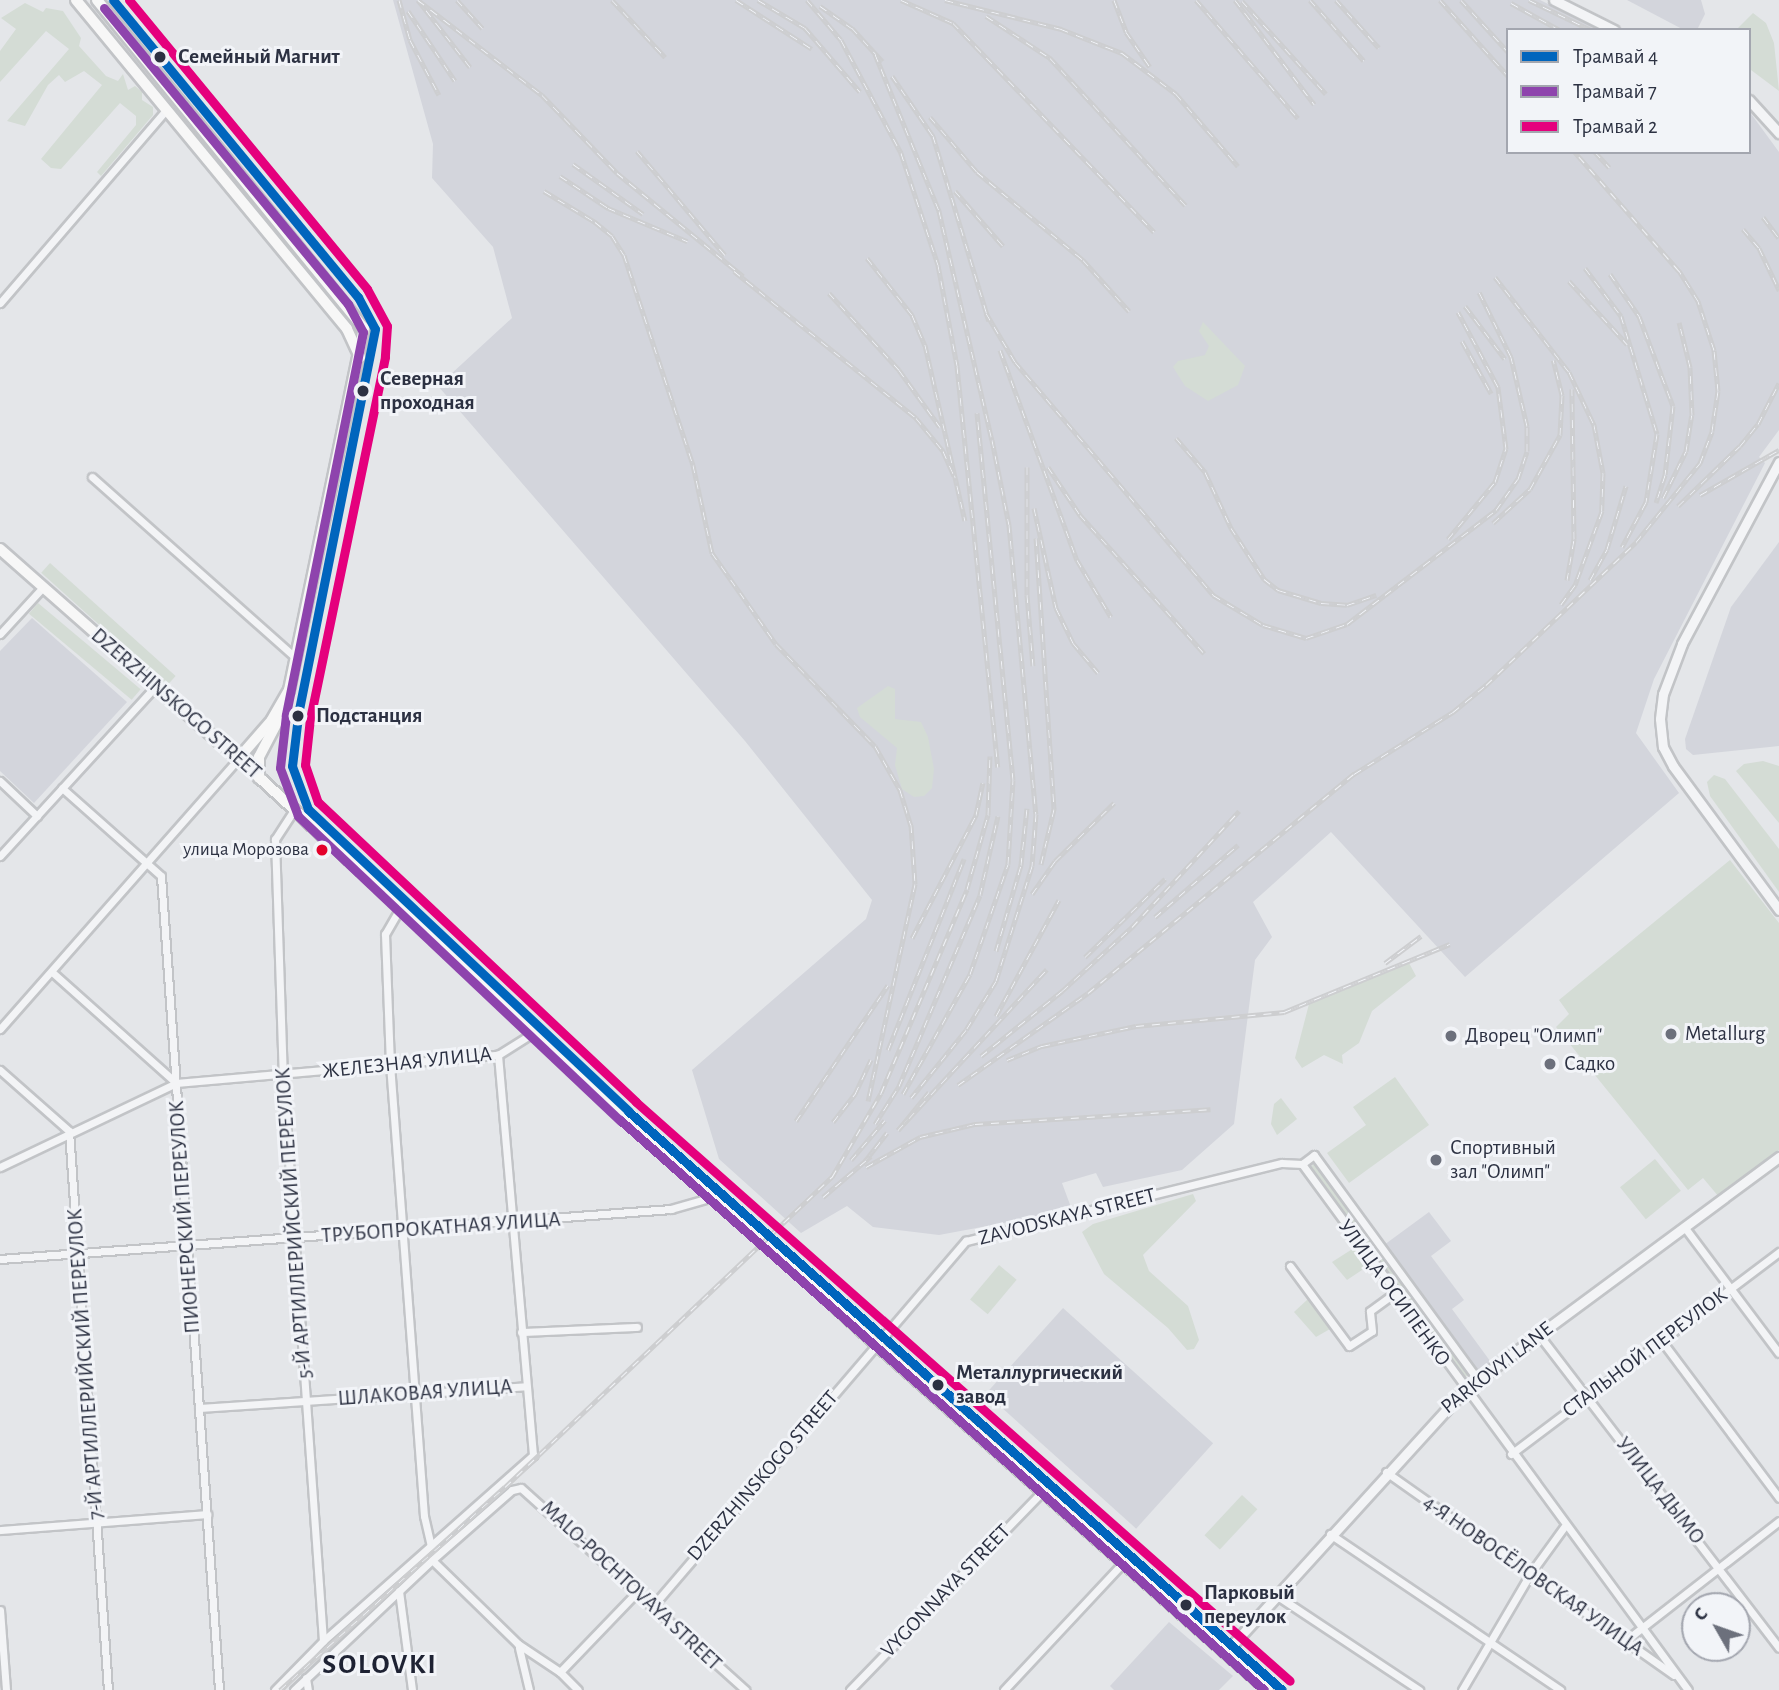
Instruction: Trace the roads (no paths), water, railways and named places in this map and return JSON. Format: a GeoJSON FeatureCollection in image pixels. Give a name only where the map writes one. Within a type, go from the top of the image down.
{"type":"FeatureCollection","features":[{"type":"Feature","properties":{"kind":"main road"},"geometry":{"type":"LineString","coordinates":[[76,0],[359,337]]}},
{"type":"Feature","properties":{"kind":"main road"},"geometry":{"type":"LineString","coordinates":[[97,0],[359,318],[360,357],[289,690],[280,720],[259,757],[259,778]]}},
{"type":"Feature","properties":{"kind":"main road"},"geometry":{"type":"LineString","coordinates":[[166,110],[177,97]]}},
{"type":"Feature","properties":{"kind":"main road","name":"DZERZHINSKOGO STREET"},"geometry":{"type":"LineString","coordinates":[[0,549],[259,778],[533,1033],[876,1344],[1268,1690]]}},
{"type":"Feature","properties":{"kind":"main road"},"geometry":{"type":"LineString","coordinates":[[238,759],[272,720],[289,690]]}},
{"type":"Feature","properties":{"kind":"street"},"geometry":{"type":"LineString","coordinates":[[1554,0],[1610,28]]}},
{"type":"Feature","properties":{"kind":"street"},"geometry":{"type":"LineString","coordinates":[[1751,102],[1779,133]]}},
{"type":"Feature","properties":{"kind":"street"},"geometry":{"type":"LineString","coordinates":[[0,303],[166,110]]}},
{"type":"Feature","properties":{"kind":"street"},"geometry":{"type":"LineString","coordinates":[[1779,462],[1682,644],[1663,694],[1660,719],[1663,747],[1673,766],[1779,910]]}},
{"type":"Feature","properties":{"kind":"street"},"geometry":{"type":"LineString","coordinates":[[92,477],[295,657]]}},
{"type":"Feature","properties":{"kind":"street"},"geometry":{"type":"LineString","coordinates":[[0,634],[43,587]]}},
{"type":"Feature","properties":{"kind":"street"},"geometry":{"type":"LineString","coordinates":[[0,856],[156,686]]}},
{"type":"Feature","properties":{"kind":"street"},"geometry":{"type":"LineString","coordinates":[[0,1029],[238,759]]}},
{"type":"Feature","properties":{"kind":"street"},"geometry":{"type":"LineString","coordinates":[[0,781],[37,816]]}},
{"type":"Feature","properties":{"kind":"street","name":"ПИОНЕРСКИЙ ПЕРЕУЛОК"},"geometry":{"type":"LineString","coordinates":[[62,789],[148,860],[161,876],[219,1690]]}},
{"type":"Feature","properties":{"kind":"street","name":"5-Й АРТИЛЛЕРИЙСКИЙ ПЕРЕУЛОК"},"geometry":{"type":"LineString","coordinates":[[294,810],[275,839],[283,1076],[323,1641]]}},
{"type":"Feature","properties":{"kind":"street"},"geometry":{"type":"LineString","coordinates":[[399,910],[385,934],[390,1064],[424,1516],[431,1546]]}},
{"type":"Feature","properties":{"kind":"street"},"geometry":{"type":"LineString","coordinates":[[52,972],[176,1083]]}},
{"type":"Feature","properties":{"kind":"street","name":"ЖЕЛЕЗНАЯ УЛИЦА"},"geometry":{"type":"LineString","coordinates":[[0,1167],[69,1131],[176,1083],[283,1076],[498,1055],[533,1033]]}},
{"type":"Feature","properties":{"kind":"street"},"geometry":{"type":"LineString","coordinates":[[275,1690],[323,1641],[533,1455],[498,1055]]}},
{"type":"Feature","properties":{"kind":"street"},"geometry":{"type":"LineString","coordinates":[[0,1070],[69,1131]]}},
{"type":"Feature","properties":{"kind":"street","name":"7-Й АРТИЛЛЕРИЙСКИЙ ПЕРЕУЛОК"},"geometry":{"type":"LineString","coordinates":[[69,1131],[108,1690]]}},
{"type":"Feature","properties":{"kind":"street","name":"УЛИЦА ОСИПЕНКО"},"geometry":{"type":"LineString","coordinates":[[1478,1380],[1314,1155],[1302,1164],[1564,1527],[1688,1690]]}},
{"type":"Feature","properties":{"kind":"street","name":"PARKOVYI LANE"},"geometry":{"type":"LineString","coordinates":[[1225,1653],[1385,1472],[1464,1390],[1779,1157]]}},
{"type":"Feature","properties":{"kind":"street","name":"ZAVODSKAYA STREET"},"geometry":{"type":"LineString","coordinates":[[876,1344],[966,1241],[1282,1163],[1302,1164]]}},
{"type":"Feature","properties":{"kind":"street","name":"ТРУБОПРОКАТНАЯ УЛИЦА"},"geometry":{"type":"LineString","coordinates":[[0,1259],[512,1223],[671,1209],[713,1197]]}},
{"type":"Feature","properties":{"kind":"street"},"geometry":{"type":"LineString","coordinates":[[1685,1228],[1779,1353]]}},
{"type":"Feature","properties":{"kind":"street","name":"СТАЛЬНОЙ ПЕРЕУЛОК"},"geometry":{"type":"LineString","coordinates":[[1511,1454],[1779,1252]]}},
{"type":"Feature","properties":{"kind":"street"},"geometry":{"type":"LineString","coordinates":[[1290,1266],[1349,1346],[1372,1331],[1370,1311],[1395,1293]]}},
{"type":"Feature","properties":{"kind":"street"},"geometry":{"type":"LineString","coordinates":[[522,1332],[637,1326]]}},
{"type":"Feature","properties":{"kind":"street","name":"УЛИЦА ДЫМО"},"geometry":{"type":"LineString","coordinates":[[1539,1335],[1779,1648]]}},
{"type":"Feature","properties":{"kind":"street"},"geometry":{"type":"LineString","coordinates":[[1661,1340],[1779,1498]]}},
{"type":"Feature","properties":{"kind":"street","name":"DZERZHINSKOGO STREET"},"geometry":{"type":"LineString","coordinates":[[651,1608],[876,1344]]}},
{"type":"Feature","properties":{"kind":"street","name":"ШЛАКОВАЯ УЛИЦА"},"geometry":{"type":"LineString","coordinates":[[199,1408],[526,1386]]}},
{"type":"Feature","properties":{"kind":"street","name":"4-Я НОВОСЁЛОВСКАЯ УЛИЦА"},"geometry":{"type":"LineString","coordinates":[[1385,1472],[1681,1681]]}},
{"type":"Feature","properties":{"kind":"street","name":"MALO-POCHTOVAYA STREET"},"geometry":{"type":"LineString","coordinates":[[432,1560],[515,1488],[525,1489],[635,1594],[745,1690]]}},
{"type":"Feature","properties":{"kind":"street","name":"VYGONNAYA STREET"},"geometry":{"type":"LineString","coordinates":[[850,1690],[1042,1492]]}},
{"type":"Feature","properties":{"kind":"street"},"geometry":{"type":"LineString","coordinates":[[0,1530],[207,1514]]}},
{"type":"Feature","properties":{"kind":"street"},"geometry":{"type":"LineString","coordinates":[[1625,1641],[1779,1521]]}},
{"type":"Feature","properties":{"kind":"street"},"geometry":{"type":"LineString","coordinates":[[1462,1690],[1488,1641],[1530,1574],[1564,1527]]}},
{"type":"Feature","properties":{"kind":"street"},"geometry":{"type":"LineString","coordinates":[[1330,1534],[1560,1690]]}},
{"type":"Feature","properties":{"kind":"street"},"geometry":{"type":"LineString","coordinates":[[294,1690],[432,1560],[518,1644],[560,1672],[578,1690]]}},
{"type":"Feature","properties":{"kind":"street"},"geometry":{"type":"LineString","coordinates":[[1004,1690],[1123,1563]]}},
{"type":"Feature","properties":{"kind":"street"},"geometry":{"type":"LineString","coordinates":[[399,1591],[412,1690]]}},
{"type":"Feature","properties":{"kind":"street"},"geometry":{"type":"LineString","coordinates":[[560,1672],[635,1594]]}},
{"type":"Feature","properties":{"kind":"street"},"geometry":{"type":"LineString","coordinates":[[1276,1595],[1419,1690]]}},
{"type":"Feature","properties":{"kind":"street"},"geometry":{"type":"LineString","coordinates":[[0,1611],[6,1690]]}},
{"type":"Feature","properties":{"kind":"street"},"geometry":{"type":"LineString","coordinates":[[518,1644],[528,1690]]}},
{"type":"Feature","properties":{"kind":"street"},"geometry":{"type":"LineString","coordinates":[[306,1678],[308,1690]]}},
{"type":"Feature","properties":{"kind":"railway"},"geometry":{"type":"LineString","coordinates":[[399,0],[410,40],[439,95]]}},
{"type":"Feature","properties":{"kind":"railway"},"geometry":{"type":"LineString","coordinates":[[470,67],[418,0],[542,95],[617,173],[743,276]]}},
{"type":"Feature","properties":{"kind":"railway"},"geometry":{"type":"LineString","coordinates":[[457,0],[482,28]]}},
{"type":"Feature","properties":{"kind":"railway"},"geometry":{"type":"LineString","coordinates":[[612,0],[665,57]]}},
{"type":"Feature","properties":{"kind":"railway"},"geometry":{"type":"LineString","coordinates":[[736,0],[812,49]]}},
{"type":"Feature","properties":{"kind":"railway"},"geometry":{"type":"LineString","coordinates":[[758,0],[805,28],[860,92]]}},
{"type":"Feature","properties":{"kind":"railway"},"geometry":{"type":"LineString","coordinates":[[807,0],[841,40],[901,153],[938,265],[957,366],[998,767]]}},
{"type":"Feature","properties":{"kind":"railway"},"geometry":{"type":"LineString","coordinates":[[901,0],[953,23],[1154,232]]}},
{"type":"Feature","properties":{"kind":"railway"},"geometry":{"type":"LineString","coordinates":[[945,0],[1061,29],[1122,53],[1176,94],[1238,166]]}},
{"type":"Feature","properties":{"kind":"railway"},"geometry":{"type":"LineString","coordinates":[[1114,0],[1126,32],[1150,67]]}},
{"type":"Feature","properties":{"kind":"railway"},"geometry":{"type":"LineString","coordinates":[[1196,0],[1298,118]]}},
{"type":"Feature","properties":{"kind":"railway"},"geometry":{"type":"LineString","coordinates":[[1235,0],[1314,104]]}},
{"type":"Feature","properties":{"kind":"railway"},"geometry":{"type":"LineString","coordinates":[[1310,0],[1364,61]]}},
{"type":"Feature","properties":{"kind":"railway"},"geometry":{"type":"LineString","coordinates":[[1336,0],[1379,48]]}},
{"type":"Feature","properties":{"kind":"railway"},"geometry":{"type":"LineString","coordinates":[[1440,0],[1506,74]]}},
{"type":"Feature","properties":{"kind":"railway"},"geometry":{"type":"LineString","coordinates":[[1461,0],[1506,50]]}},
{"type":"Feature","properties":{"kind":"railway"},"geometry":{"type":"LineString","coordinates":[[1529,0],[1587,28]]}},
{"type":"Feature","properties":{"kind":"railway"},"geometry":{"type":"LineString","coordinates":[[1242,1],[1326,94]]}},
{"type":"Feature","properties":{"kind":"railway"},"geometry":{"type":"LineString","coordinates":[[1511,3],[1556,28]]}},
{"type":"Feature","properties":{"kind":"railway"},"geometry":{"type":"LineString","coordinates":[[820,6],[852,28],[882,61]]}},
{"type":"Feature","properties":{"kind":"railway"},"geometry":{"type":"LineString","coordinates":[[408,11],[455,81]]}},
{"type":"Feature","properties":{"kind":"railway"},"geometry":{"type":"LineString","coordinates":[[986,16],[1050,58],[1185,205]]}},
{"type":"Feature","properties":{"kind":"railway"},"geometry":{"type":"LineString","coordinates":[[875,54],[939,211],[992,440],[1009,525],[1036,814],[1032,866],[996,981],[966,1030],[911,1098]]}},
{"type":"Feature","properties":{"kind":"railway"},"geometry":{"type":"LineString","coordinates":[[892,76],[933,136],[989,321]]}},
{"type":"Feature","properties":{"kind":"railway"},"geometry":{"type":"LineString","coordinates":[[930,117],[977,172],[1083,260],[1129,311]]}},
{"type":"Feature","properties":{"kind":"railway"},"geometry":{"type":"LineString","coordinates":[[637,151],[725,255]]}},
{"type":"Feature","properties":{"kind":"railway"},"geometry":{"type":"LineString","coordinates":[[958,1085],[1088,993],[1354,774],[1453,712],[1486,685],[1636,542],[1700,463],[1712,431],[1718,391],[1714,350],[1698,301],[1679,271],[1577,154]]}},
{"type":"Feature","properties":{"kind":"railway"},"geometry":{"type":"LineString","coordinates":[[1597,154],[1609,167]]}},
{"type":"Feature","properties":{"kind":"railway"},"geometry":{"type":"LineString","coordinates":[[573,164],[643,214]]}},
{"type":"Feature","properties":{"kind":"railway"},"geometry":{"type":"LineString","coordinates":[[560,176],[608,208],[687,241]]}},
{"type":"Feature","properties":{"kind":"railway"},"geometry":{"type":"LineString","coordinates":[[544,191],[595,222],[612,236],[624,255],[693,465],[712,553],[776,644],[875,746],[900,790],[911,825],[915,884],[868,1101]]}},
{"type":"Feature","properties":{"kind":"railway"},"geometry":{"type":"LineString","coordinates":[[955,191],[1003,246]]}},
{"type":"Feature","properties":{"kind":"railway"},"geometry":{"type":"LineString","coordinates":[[1763,217],[1779,238]]}},
{"type":"Feature","properties":{"kind":"railway"},"geometry":{"type":"LineString","coordinates":[[1743,229],[1759,248],[1779,290]]}},
{"type":"Feature","properties":{"kind":"railway"},"geometry":{"type":"LineString","coordinates":[[867,258],[912,315],[925,345],[965,521]]}},
{"type":"Feature","properties":{"kind":"railway"},"geometry":{"type":"LineString","coordinates":[[1585,268],[1621,316],[1657,434],[1646,502],[1622,547]]}},
{"type":"Feature","properties":{"kind":"railway"},"geometry":{"type":"LineString","coordinates":[[734,271],[916,418],[943,451],[954,476]]}},
{"type":"Feature","properties":{"kind":"railway"},"geometry":{"type":"LineString","coordinates":[[1610,274],[1639,316],[1673,406],[1665,475],[1656,503]]}},
{"type":"Feature","properties":{"kind":"railway"},"geometry":{"type":"LineString","coordinates":[[1495,277],[1569,372],[1594,425],[1603,473],[1602,511],[1575,585],[1561,604]]}},
{"type":"Feature","properties":{"kind":"railway"},"geometry":{"type":"LineString","coordinates":[[1569,281],[1627,344]]}},
{"type":"Feature","properties":{"kind":"railway"},"geometry":{"type":"LineString","coordinates":[[986,313],[1015,362],[1213,595],[1263,625],[1306,638],[1347,624],[1496,510],[1518,479],[1527,451],[1527,426],[1511,357],[1479,292]]}},
{"type":"Feature","properties":{"kind":"railway"},"geometry":{"type":"LineString","coordinates":[[829,293],[899,370],[940,427]]}},
{"type":"Feature","properties":{"kind":"railway"},"geometry":{"type":"LineString","coordinates":[[1465,306],[1505,359]]}},
{"type":"Feature","properties":{"kind":"railway"},"geometry":{"type":"LineString","coordinates":[[1448,539],[1495,482],[1506,449],[1498,387],[1458,312]]}},
{"type":"Feature","properties":{"kind":"railway"},"geometry":{"type":"LineString","coordinates":[[1663,498],[1686,451],[1692,415],[1690,367],[1679,322]]}},
{"type":"Feature","properties":{"kind":"railway"},"geometry":{"type":"LineString","coordinates":[[1462,341],[1491,393]]}},
{"type":"Feature","properties":{"kind":"railway"},"geometry":{"type":"LineString","coordinates":[[1000,350],[1077,560],[1111,617]]}},
{"type":"Feature","properties":{"kind":"railway"},"geometry":{"type":"LineString","coordinates":[[1493,523],[1530,489],[1560,435],[1562,395],[1553,360]]}},
{"type":"Feature","properties":{"kind":"railway"},"geometry":{"type":"LineString","coordinates":[[1678,506],[1740,446],[1758,424],[1779,383]]}},
{"type":"Feature","properties":{"kind":"railway"},"geometry":{"type":"LineString","coordinates":[[1567,580],[1574,539],[1572,389]]}},
{"type":"Feature","properties":{"kind":"railway"},"geometry":{"type":"LineString","coordinates":[[903,1094],[970,974],[1008,864],[1013,780],[977,413]]}},
{"type":"Feature","properties":{"kind":"railway"},"geometry":{"type":"LineString","coordinates":[[1176,438],[1205,472],[1231,528],[1264,579],[1278,590],[1321,603],[1347,605],[1376,595]]}},
{"type":"Feature","properties":{"kind":"railway"},"geometry":{"type":"LineString","coordinates":[[1700,495],[1779,450]]}},
{"type":"Feature","properties":{"kind":"railway"},"geometry":{"type":"LineString","coordinates":[[1027,467],[1027,595],[1033,666]]}},
{"type":"Feature","properties":{"kind":"railway"},"geometry":{"type":"LineString","coordinates":[[1048,467],[1080,515],[1204,653]]}},
{"type":"Feature","properties":{"kind":"railway"},"geometry":{"type":"LineString","coordinates":[[1590,580],[1607,549],[1626,486]]}},
{"type":"Feature","properties":{"kind":"railway"},"geometry":{"type":"LineString","coordinates":[[1034,508],[1056,608],[1073,643],[1098,673]]}},
{"type":"Feature","properties":{"kind":"railway"},"geometry":{"type":"LineString","coordinates":[[1036,538],[1054,809],[1041,864]]}},
{"type":"Feature","properties":{"kind":"railway"},"geometry":{"type":"LineString","coordinates":[[280,1690],[505,1487],[832,1177],[881,1093],[967,889],[988,815],[990,756]]}},
{"type":"Feature","properties":{"kind":"railway"},"geometry":{"type":"LineString","coordinates":[[912,938],[976,815],[983,783]]}},
{"type":"Feature","properties":{"kind":"railway"},"geometry":{"type":"LineString","coordinates":[[1032,894],[1055,861],[1114,803]]}},
{"type":"Feature","properties":{"kind":"railway"},"geometry":{"type":"LineString","coordinates":[[996,951],[1021,865],[1027,808]]}},
{"type":"Feature","properties":{"kind":"railway"},"geometry":{"type":"LineString","coordinates":[[981,1056],[1062,991],[1132,927],[1239,811]]}},
{"type":"Feature","properties":{"kind":"railway"},"geometry":{"type":"LineString","coordinates":[[875,1124],[899,1086],[980,895],[998,816]]}},
{"type":"Feature","properties":{"kind":"railway"},"geometry":{"type":"LineString","coordinates":[[1155,917],[1238,845]]}},
{"type":"Feature","properties":{"kind":"railway"},"geometry":{"type":"LineString","coordinates":[[888,1050],[964,859]]}},
{"type":"Feature","properties":{"kind":"railway"},"geometry":{"type":"LineString","coordinates":[[1085,957],[1165,879]]}},
{"type":"Feature","properties":{"kind":"railway"},"geometry":{"type":"LineString","coordinates":[[996,1016],[1059,900]]}},
{"type":"Feature","properties":{"kind":"railway"},"geometry":{"type":"LineString","coordinates":[[1385,963],[1421,936]]}},
{"type":"Feature","properties":{"kind":"railway"},"geometry":{"type":"LineString","coordinates":[[1007,1060],[1042,1046],[1136,1026],[1284,1012],[1450,944]]}},
{"type":"Feature","properties":{"kind":"railway"},"geometry":{"type":"LineString","coordinates":[[929,1092],[898,1130],[1047,969]]}},
{"type":"Feature","properties":{"kind":"railway"},"geometry":{"type":"LineString","coordinates":[[796,1121],[888,985]]}},
{"type":"Feature","properties":{"kind":"railway"},"geometry":{"type":"LineString","coordinates":[[833,1122],[855,1094],[871,1060]]}},
{"type":"Feature","properties":{"kind":"railway"},"geometry":{"type":"LineString","coordinates":[[866,1167],[920,1137],[975,1124],[1211,1109]]}},
{"type":"Feature","properties":{"kind":"railway"},"geometry":{"type":"LineString","coordinates":[[851,1160],[885,1120]]}},
{"type":"Feature","properties":{"kind":"railway"},"geometry":{"type":"LineString","coordinates":[[865,1161],[887,1133]]}},
{"type":"Feature","properties":{"kind":"railway"},"geometry":{"type":"LineString","coordinates":[[823,1197],[871,1156]]}},
{"type":"Feature","properties":{"kind":"tram line","name":"4"},"geometry":{"type":"LineString","coordinates":[[113,0],[358,297],[375,329],[298,716],[292,766],[308,809],[628,1111],[1282,1690]]}},
{"type":"Feature","properties":{"kind":"tram line","name":"2"},"geometry":{"type":"LineString","coordinates":[[129,0],[367,289],[387,326],[385,357],[310,718],[305,765],[318,802],[636,1102],[1290,1681]]}},
{"type":"Feature","properties":{"kind":"tram line","name":"7"},"geometry":{"type":"LineString","coordinates":[[104,8],[348,304],[363,332],[286,715],[280,768],[298,816],[620,1120],[1264,1690]]}},
{"type":"Feature","properties":{"kind":"place","name":"Семейный Магнит"},"geometry":{"type":"Point","coordinates":[160,57]}},
{"type":"Feature","properties":{"kind":"place","name":"Северная проходная"},"geometry":{"type":"Point","coordinates":[363,391]}},
{"type":"Feature","properties":{"kind":"place","name":"Подстанция"},"geometry":{"type":"Point","coordinates":[298,716]}},
{"type":"Feature","properties":{"kind":"place","name":"улица Морозова"},"geometry":{"type":"Point","coordinates":[322,850]}},
{"type":"Feature","properties":{"kind":"place","name":"Metallurg"},"geometry":{"type":"Point","coordinates":[1671,1034]}},
{"type":"Feature","properties":{"kind":"place","name":"Дворец \"Олимп\""},"geometry":{"type":"Point","coordinates":[1451,1036]}},
{"type":"Feature","properties":{"kind":"place","name":"Садко"},"geometry":{"type":"Point","coordinates":[1550,1064]}},
{"type":"Feature","properties":{"kind":"place","name":"Спортивный зал \"Олимп\""},"geometry":{"type":"Point","coordinates":[1436,1160]}},
{"type":"Feature","properties":{"kind":"place","name":"Металлургический завод"},"geometry":{"type":"Point","coordinates":[938,1385]}},
{"type":"Feature","properties":{"kind":"place","name":"Парковый переулок"},"geometry":{"type":"Point","coordinates":[1186,1605]}},
{"type":"Feature","properties":{"kind":"district","name":"SOLOVKI"},"geometry":{"type":"Point","coordinates":[380,1665]}}]}
